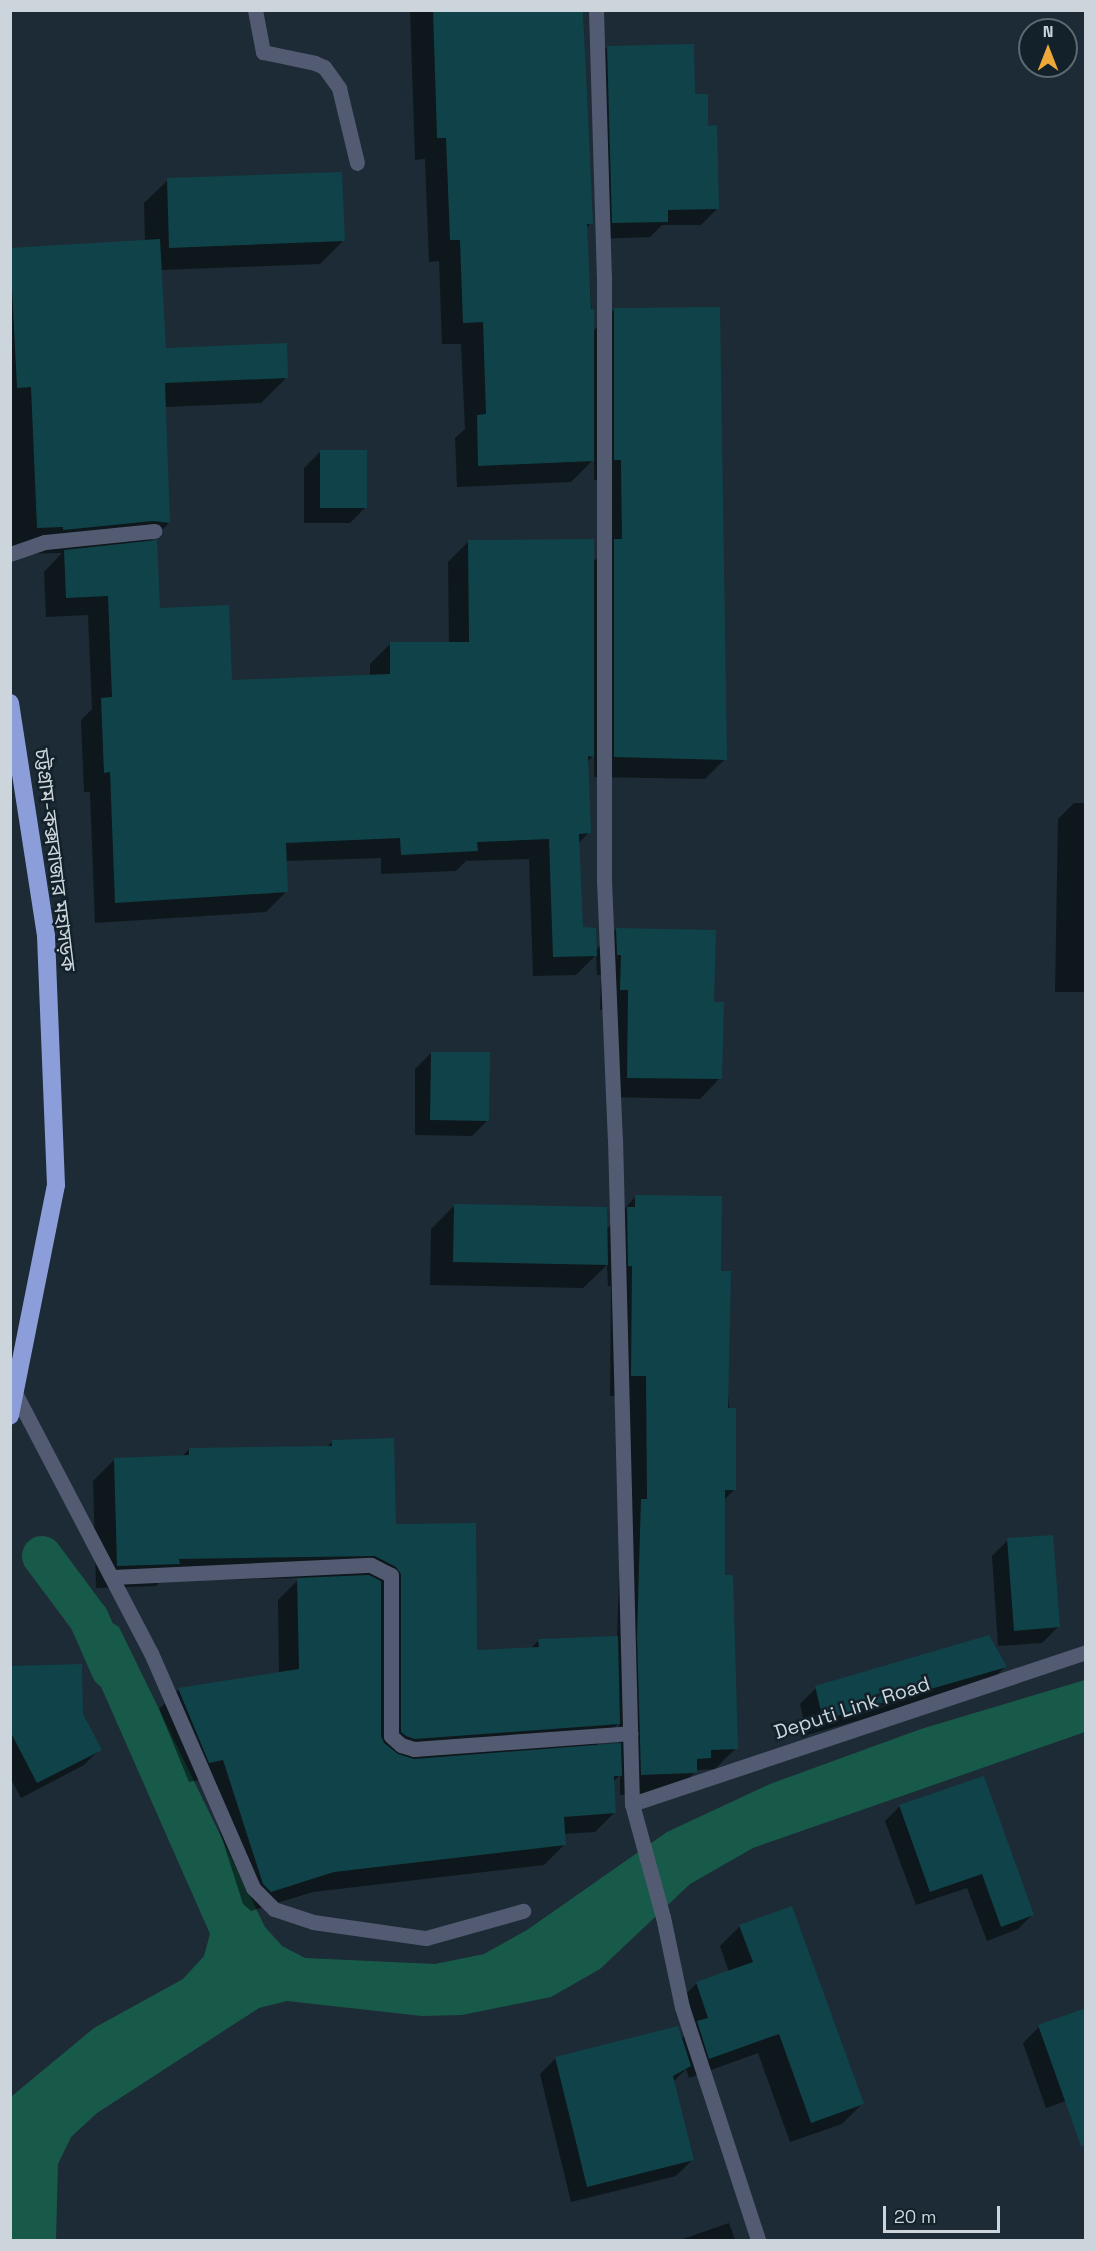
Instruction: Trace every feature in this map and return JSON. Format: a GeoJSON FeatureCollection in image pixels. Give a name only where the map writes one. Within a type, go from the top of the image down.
{"type":"FeatureCollection","features":[{"type":"Feature","properties":{"kind":"highway","name":"চট্টগ্রাম-কক্সবাজার মহাসড়ক"},"geometry":{"type":"LineString","coordinates":[[10,703],[46,936],[56,1185],[10,1415]]}},
{"type":"Feature","properties":{"kind":"street"},"geometry":{"type":"LineString","coordinates":[[255,10],[263,52],[315,63],[324,68],[339,88],[357,163]]}},
{"type":"Feature","properties":{"kind":"street"},"geometry":{"type":"LineString","coordinates":[[596,10],[604,278],[604,880],[615,1138],[632,1804],[644,1840],[663,1917],[682,2007],[758,2241]]}},
{"type":"Feature","properties":{"kind":"street"},"geometry":{"type":"LineString","coordinates":[[10,554],[45,542],[154,531]]}},
{"type":"Feature","properties":{"kind":"street"},"geometry":{"type":"LineString","coordinates":[[15,1393],[113,1577],[150,1653],[253,1888],[274,1909],[313,1922],[426,1938],[523,1911]]}},
{"type":"Feature","properties":{"kind":"street"},"geometry":{"type":"LineString","coordinates":[[113,1577],[371,1565],[391,1575],[391,1736],[401,1745],[414,1749],[630,1733]]}},
{"type":"Feature","properties":{"kind":"street","name":"Deputi Link Road"},"geometry":{"type":"LineString","coordinates":[[632,1804],[1086,1652]]}},
{"type":"Feature","properties":{"kind":"shaded area"},"geometry":{"type":"Polygon","coordinates":[[[89,1619],[106,1619],[119,1627],[265,1927],[282,1946],[305,1958],[435,1964],[484,1954],[527,1930],[667,1832],[770,1784],[921,1729],[1085,1680],[1085,1732],[753,1848],[690,1884],[600,1969],[551,1997],[462,2015],[422,2016],[287,2001],[259,2008],[97,2113],[71,2137],[58,2164],[56,2240],[11,2240],[12,2096],[94,2028],[183,1979],[204,1956],[210,1934],[84,1648],[81,1634],[89,1619]]]}},
{"type":"Feature","properties":{"kind":"building"},"geometry":{"type":"Polygon","coordinates":[[[433,10],[583,10],[593,224],[587,224],[591,309],[594,309],[594,461],[478,466],[477,415],[486,414],[483,322],[463,323],[460,240],[450,240],[446,138],[437,138],[433,10]]]}},
{"type":"Feature","properties":{"kind":"building"},"geometry":{"type":"Polygon","coordinates":[[[694,44],[695,94],[708,94],[708,126],[717,125],[719,209],[668,210],[668,222],[612,223],[607,46],[694,44]]]}},
{"type":"Feature","properties":{"kind":"building"},"geometry":{"type":"Polygon","coordinates":[[[342,172],[345,241],[169,248],[167,178],[342,172]]]}},
{"type":"Feature","properties":{"kind":"building"},"geometry":{"type":"Polygon","coordinates":[[[160,239],[166,348],[287,343],[288,378],[165,383],[170,523],[153,521],[63,530],[63,527],[37,528],[31,387],[17,388],[10,248],[160,239]]]}},
{"type":"Feature","properties":{"kind":"building"},"geometry":{"type":"Polygon","coordinates":[[[720,307],[727,760],[614,757],[614,539],[622,539],[621,460],[614,460],[614,308],[720,307]]]}},
{"type":"Feature","properties":{"kind":"building"},"geometry":{"type":"Polygon","coordinates":[[[320,450],[367,450],[367,508],[320,508],[320,450]]]}},
{"type":"Feature","properties":{"kind":"building"},"geometry":{"type":"Polygon","coordinates":[[[594,539],[594,757],[588,756],[591,833],[579,834],[583,927],[596,928],[597,956],[553,957],[549,839],[477,842],[478,851],[401,855],[400,838],[286,843],[288,892],[115,903],[110,772],[104,773],[101,698],[112,697],[108,596],[66,598],[64,550],[157,540],[160,608],[229,605],[232,680],[390,674],[390,642],[469,642],[468,540],[594,539]]]}},
{"type":"Feature","properties":{"kind":"building"},"geometry":{"type":"Polygon","coordinates":[[[616,928],[716,930],[714,1002],[724,1002],[722,1079],[627,1078],[628,990],[620,990],[621,955],[617,955],[616,928]]]}},
{"type":"Feature","properties":{"kind":"building"},"geometry":{"type":"Polygon","coordinates":[[[431,1052],[490,1052],[489,1121],[430,1120],[431,1052]]]}},
{"type":"Feature","properties":{"kind":"building"},"geometry":{"type":"Polygon","coordinates":[[[635,1195],[722,1196],[721,1271],[731,1271],[728,1408],[736,1408],[736,1490],[725,1490],[725,1575],[733,1575],[738,1749],[711,1750],[711,1758],[697,1759],[697,1772],[693,1773],[641,1775],[637,1635],[641,1499],[647,1499],[646,1376],[631,1376],[632,1266],[628,1266],[627,1207],[635,1207],[635,1195]]]}},
{"type":"Feature","properties":{"kind":"building"},"geometry":{"type":"Polygon","coordinates":[[[454,1204],[607,1207],[608,1265],[453,1262],[454,1204]]]}},
{"type":"Feature","properties":{"kind":"building"},"geometry":{"type":"Polygon","coordinates":[[[394,1438],[396,1524],[476,1523],[477,1650],[539,1647],[538,1639],[618,1636],[620,1724],[415,1739],[406,1736],[401,1732],[401,1574],[396,1567],[375,1556],[179,1559],[180,1564],[117,1566],[114,1458],[189,1455],[189,1448],[332,1446],[332,1440],[394,1438]]]}},
{"type":"Feature","properties":{"kind":"building"},"geometry":{"type":"Polygon","coordinates":[[[1053,1535],[1060,1627],[1014,1631],[1007,1538],[1053,1535]]]}},
{"type":"Feature","properties":{"kind":"building"},"geometry":{"type":"Polygon","coordinates":[[[369,1575],[381,1581],[381,1736],[384,1743],[398,1754],[414,1759],[621,1743],[622,1776],[614,1776],[616,1813],[564,1817],[566,1845],[334,1872],[271,1892],[263,1884],[223,1760],[209,1763],[178,1688],[299,1669],[297,1578],[369,1575]]]}},
{"type":"Feature","properties":{"kind":"building"},"geometry":{"type":"Polygon","coordinates":[[[989,1635],[1007,1667],[823,1720],[815,1686],[989,1635]]]}},
{"type":"Feature","properties":{"kind":"building"},"geometry":{"type":"Polygon","coordinates":[[[82,1664],[83,1714],[102,1750],[37,1783],[10,1731],[10,1666],[82,1664]]]}},
{"type":"Feature","properties":{"kind":"building"},"geometry":{"type":"Polygon","coordinates":[[[984,1776],[1034,1915],[1001,1927],[982,1874],[930,1892],[899,1805],[984,1776]]]}},
{"type":"Feature","properties":{"kind":"building"},"geometry":{"type":"Polygon","coordinates":[[[792,1906],[864,2104],[811,2123],[779,2034],[709,2059],[697,2021],[708,2018],[696,1982],[753,1962],[739,1925],[792,1906]]]}},
{"type":"Feature","properties":{"kind":"building"},"geometry":{"type":"Polygon","coordinates":[[[1086,2008],[1086,2145],[1081,2146],[1038,2025],[1086,2008]]]}},
{"type":"Feature","properties":{"kind":"building"},"geometry":{"type":"Polygon","coordinates":[[[678,2026],[691,2066],[673,2076],[694,2160],[587,2187],[555,2057],[678,2026]]]}},
{"type":"Feature","properties":{"kind":"waterway"},"geometry":{"type":"LineString","coordinates":[[42,1556],[89,1619],[111,1669]]}}]}
